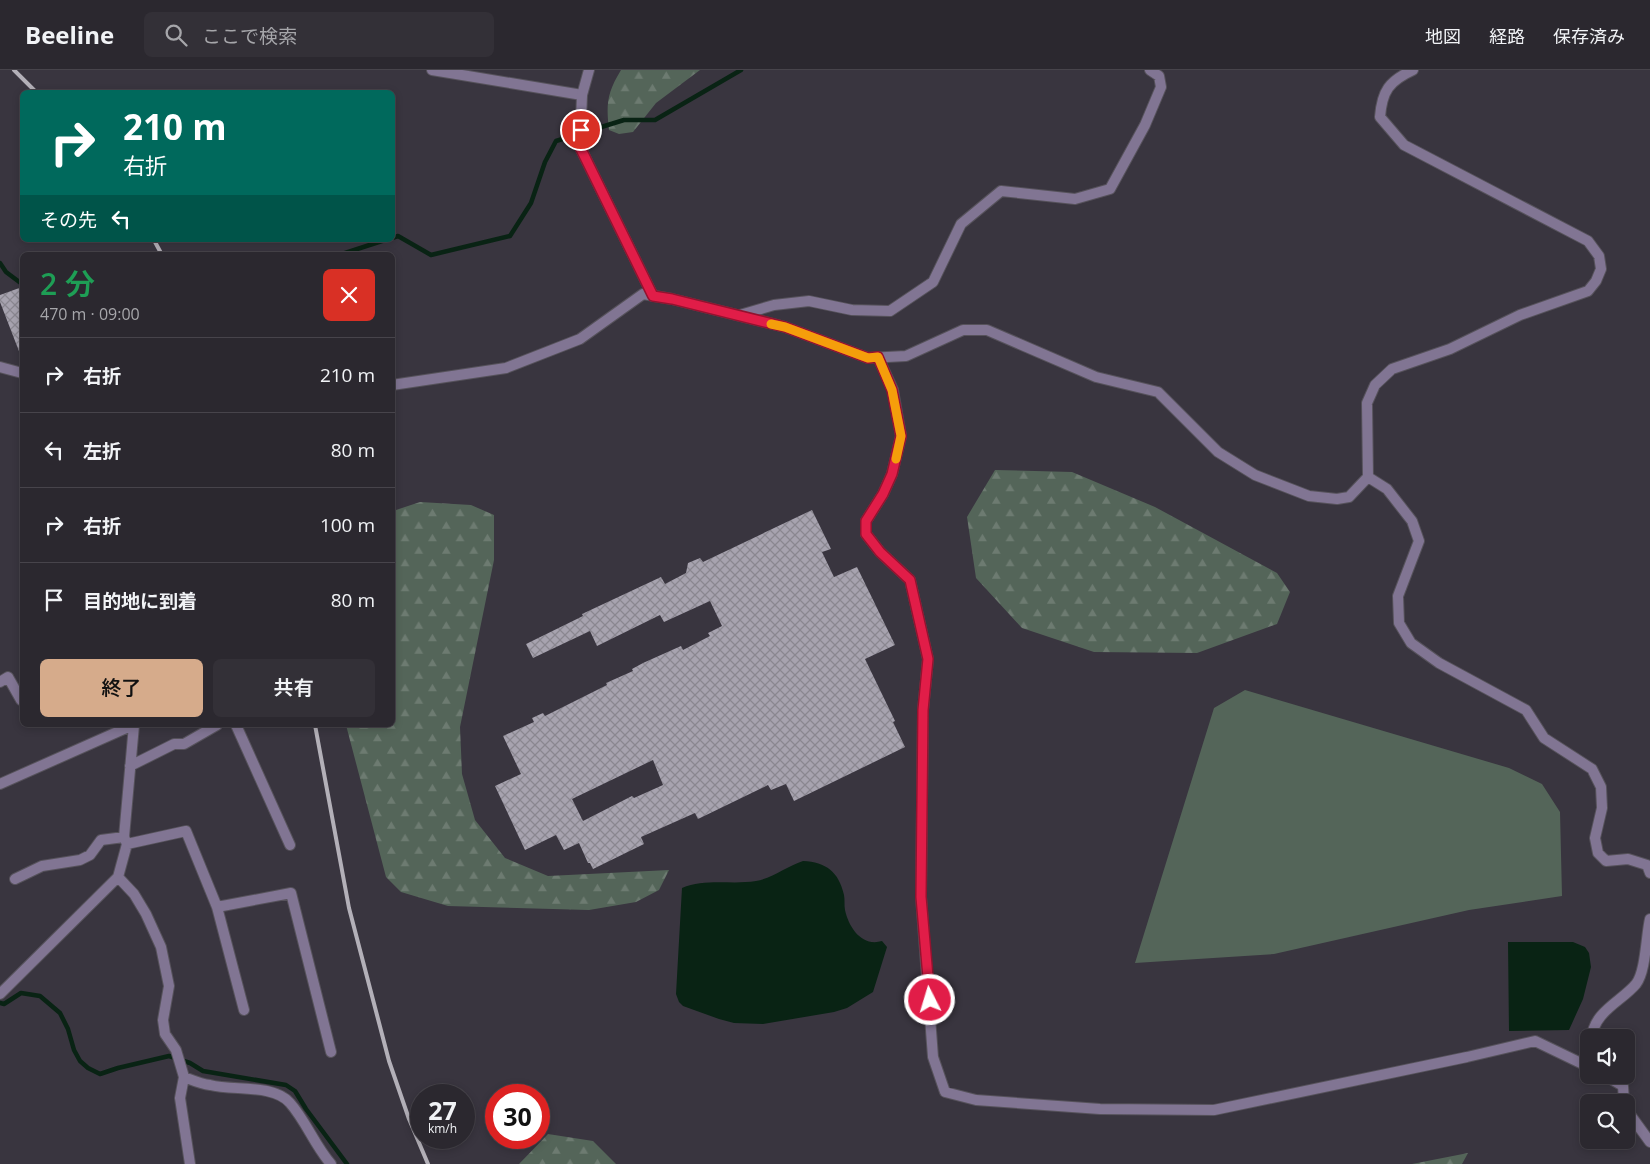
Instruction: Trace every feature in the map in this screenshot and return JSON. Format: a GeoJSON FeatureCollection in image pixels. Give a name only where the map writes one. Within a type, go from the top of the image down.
{"type":"FeatureCollection","features":[{"type":"Feature","properties":{"kind":"street"},"geometry":{"type":"LineString","coordinates":[[432,70],[582,95]]}},
{"type":"Feature","properties":{"kind":"street"},"geometry":{"type":"LineString","coordinates":[[589,70],[582,95],[580,147],[653,296]]}},
{"type":"Feature","properties":{"kind":"street"},"geometry":{"type":"LineString","coordinates":[[739,315],[774,305],[809,301],[852,310],[890,311],[932,282],[961,224],[1001,191],[1075,199],[1110,188],[1145,125],[1161,87],[1159,76],[1150,70]]}},
{"type":"Feature","properties":{"kind":"street"},"geometry":{"type":"LineString","coordinates":[[395,385],[506,368],[580,339],[643,294],[672,299],[785,327],[868,358],[906,356],[963,330],[987,330],[1096,377],[1158,392],[1218,452],[1255,475],[1309,496],[1337,499],[1349,497],[1368,477],[1367,404],[1376,385],[1392,370],[1450,349],[1520,315],[1588,291],[1596,281],[1601,269],[1599,256],[1588,241],[1404,145],[1380,117],[1382,99],[1396,78],[1413,70]]}},
{"type":"Feature","properties":{"kind":"street"},"geometry":{"type":"LineString","coordinates":[[878,357],[892,390],[901,436],[892,474],[883,494],[866,521],[866,534],[880,552],[910,580],[928,659],[923,710],[921,897],[933,1057],[945,1092],[976,1100],[1100,1109],[1214,1110],[1535,1041],[1580,1063]]}},
{"type":"Feature","properties":{"kind":"street"},"geometry":{"type":"LineString","coordinates":[[0,367],[20,372]]}},
{"type":"Feature","properties":{"kind":"street"},"geometry":{"type":"LineString","coordinates":[[1368,477],[1387,489],[1412,521],[1419,541],[1398,596],[1399,623],[1411,642],[1439,664],[1526,710],[1544,738],[1592,769],[1601,787],[1602,808],[1595,838],[1598,854],[1606,861],[1628,860],[1647,865],[1650,873]]}},
{"type":"Feature","properties":{"kind":"street"},"geometry":{"type":"LineString","coordinates":[[0,682],[8,677],[20,698]]}},
{"type":"Feature","properties":{"kind":"street"},"geometry":{"type":"LineString","coordinates":[[0,784],[128,727]]}},
{"type":"Feature","properties":{"kind":"street"},"geometry":{"type":"LineString","coordinates":[[0,994],[118,877],[125,840],[133,727]]}},
{"type":"Feature","properties":{"kind":"street"},"geometry":{"type":"LineString","coordinates":[[130,766],[174,744],[184,744],[214,727]]}},
{"type":"Feature","properties":{"kind":"street"},"geometry":{"type":"LineString","coordinates":[[237,727],[290,845]]}},
{"type":"Feature","properties":{"kind":"street"},"geometry":{"type":"LineString","coordinates":[[15,879],[42,866],[80,860],[90,855],[101,840],[125,840],[186,831],[217,906],[244,1010]]}},
{"type":"Feature","properties":{"kind":"street"},"geometry":{"type":"LineString","coordinates":[[118,877],[134,894],[146,914],[161,947],[169,986],[163,1020],[165,1034],[176,1050],[183,1074],[180,1098],[190,1164]]}},
{"type":"Feature","properties":{"kind":"street"},"geometry":{"type":"LineString","coordinates":[[217,906],[291,893],[331,1052]]}},
{"type":"Feature","properties":{"kind":"street"},"geometry":{"type":"LineString","coordinates":[[1592,1029],[1606,1010],[1636,983],[1644,961],[1646,936],[1650,919]]}},
{"type":"Feature","properties":{"kind":"street"},"geometry":{"type":"LineString","coordinates":[[183,1074],[208,1085],[235,1089],[266,1090],[280,1094],[290,1103],[331,1164]]}},
{"type":"Feature","properties":{"kind":"street"},"geometry":{"type":"LineString","coordinates":[[1635,1121],[1650,1142]]}},
{"type":"Feature","properties":{"kind":"green space"},"geometry":{"type":"Polygon","coordinates":[[[621,70],[700,70],[656,103],[633,132],[619,134],[609,130],[608,106],[610,92],[621,70]]]}},
{"type":"Feature","properties":{"kind":"green space"},"geometry":{"type":"Polygon","coordinates":[[[995,470],[1072,472],[1155,507],[1277,573],[1290,592],[1277,624],[1197,653],[1094,652],[1022,628],[976,578],[967,517],[995,470]]]}},
{"type":"Feature","properties":{"kind":"green space"},"geometry":{"type":"Polygon","coordinates":[[[420,502],[471,505],[494,515],[494,560],[460,727],[462,774],[475,820],[505,858],[548,876],[669,870],[659,890],[636,902],[589,910],[448,906],[401,892],[386,877],[347,727],[395,727],[395,510],[420,502]]]}},
{"type":"Feature","properties":{"kind":"green space"},"geometry":{"type":"Polygon","coordinates":[[[1245,690],[1509,768],[1542,784],[1560,812],[1562,896],[1469,910],[1274,954],[1135,963],[1214,708],[1245,690]]]}},
{"type":"Feature","properties":{"kind":"green space"},"geometry":{"type":"Polygon","coordinates":[[[550,1134],[593,1141],[616,1164],[519,1164],[534,1149],[550,1149],[550,1134]]]}},
{"type":"Feature","properties":{"kind":"green space"},"geometry":{"type":"Polygon","coordinates":[[[1468,1153],[1462,1164],[1412,1164],[1468,1153]]]}},
{"type":"Feature","properties":{"kind":"shaded area"},"geometry":{"type":"Polygon","coordinates":[[[803,861],[825,866],[835,874],[842,887],[845,910],[853,929],[863,939],[875,942],[882,941],[887,947],[873,992],[847,1008],[834,1012],[763,1024],[734,1023],[683,1006],[676,994],[682,888],[709,882],[756,881],[803,861]]]}},
{"type":"Feature","properties":{"kind":"shaded area"},"geometry":{"type":"Polygon","coordinates":[[[1508,942],[1573,942],[1585,947],[1589,953],[1591,967],[1583,999],[1569,1030],[1509,1031],[1508,942]]]}},
{"type":"Feature","properties":{"kind":"building"},"geometry":{"type":"Polygon","coordinates":[[[20,288],[20,354],[0,302],[0,295],[20,288]]]}},
{"type":"Feature","properties":{"kind":"building"},"geometry":{"type":"Polygon","coordinates":[[[812,510],[831,549],[822,552],[834,577],[857,567],[895,645],[865,659],[895,721],[893,722],[905,747],[794,801],[786,784],[771,790],[768,785],[698,819],[695,813],[641,837],[644,844],[593,869],[590,863],[588,863],[579,843],[564,850],[556,835],[525,850],[495,786],[521,774],[503,736],[534,722],[532,718],[543,713],[545,716],[607,685],[606,683],[633,671],[632,669],[643,663],[681,646],[683,650],[710,636],[708,633],[722,626],[710,601],[664,622],[660,615],[597,646],[590,631],[533,658],[526,644],[583,616],[582,614],[661,577],[665,584],[686,573],[688,563],[700,558],[703,562],[812,510]],[[653,760],[572,799],[583,821],[632,796],[634,798],[663,785],[653,760]]]}},
{"type":"Feature","properties":{"kind":"waterway"},"geometry":{"type":"LineString","coordinates":[[395,237],[398,236],[431,255],[510,236],[531,203],[545,162],[556,141],[624,120],[655,120],[741,70]]}},
{"type":"Feature","properties":{"kind":"waterway"},"geometry":{"type":"LineString","coordinates":[[348,252],[379,242]]}},
{"type":"Feature","properties":{"kind":"waterway"},"geometry":{"type":"LineString","coordinates":[[0,263],[6,272],[20,282]]}},
{"type":"Feature","properties":{"kind":"waterway"},"geometry":{"type":"LineString","coordinates":[[0,1003],[4,1004],[21,993],[40,996],[60,1013],[80,1061],[88,1068],[100,1074],[169,1056],[190,1063],[203,1071],[286,1085],[295,1091],[347,1164]]}},
{"type":"Feature","properties":{"kind":"railway"},"geometry":{"type":"LineString","coordinates":[[14,70],[34,90]]}},
{"type":"Feature","properties":{"kind":"railway"},"geometry":{"type":"LineString","coordinates":[[155,242],[160,252]]}},
{"type":"Feature","properties":{"kind":"railway"},"geometry":{"type":"LineString","coordinates":[[315,727],[349,908],[389,1061],[409,1119],[428,1164]]}},
{"type":"Feature","properties":{"kind":"slow traffic"},"geometry":{"type":"LineString","coordinates":[[771,324],[785,327],[868,358],[878,357],[892,390],[901,436],[896,459]]}},
{"type":"Feature","properties":{"kind":"route"},"geometry":{"type":"LineString","coordinates":[[581,130],[580,147],[653,296],[785,327],[868,358],[878,357],[892,390],[901,436],[892,474],[883,494],[866,521],[866,534],[880,552],[910,580],[928,659],[923,710],[921,897],[930,1000]]}}]}
